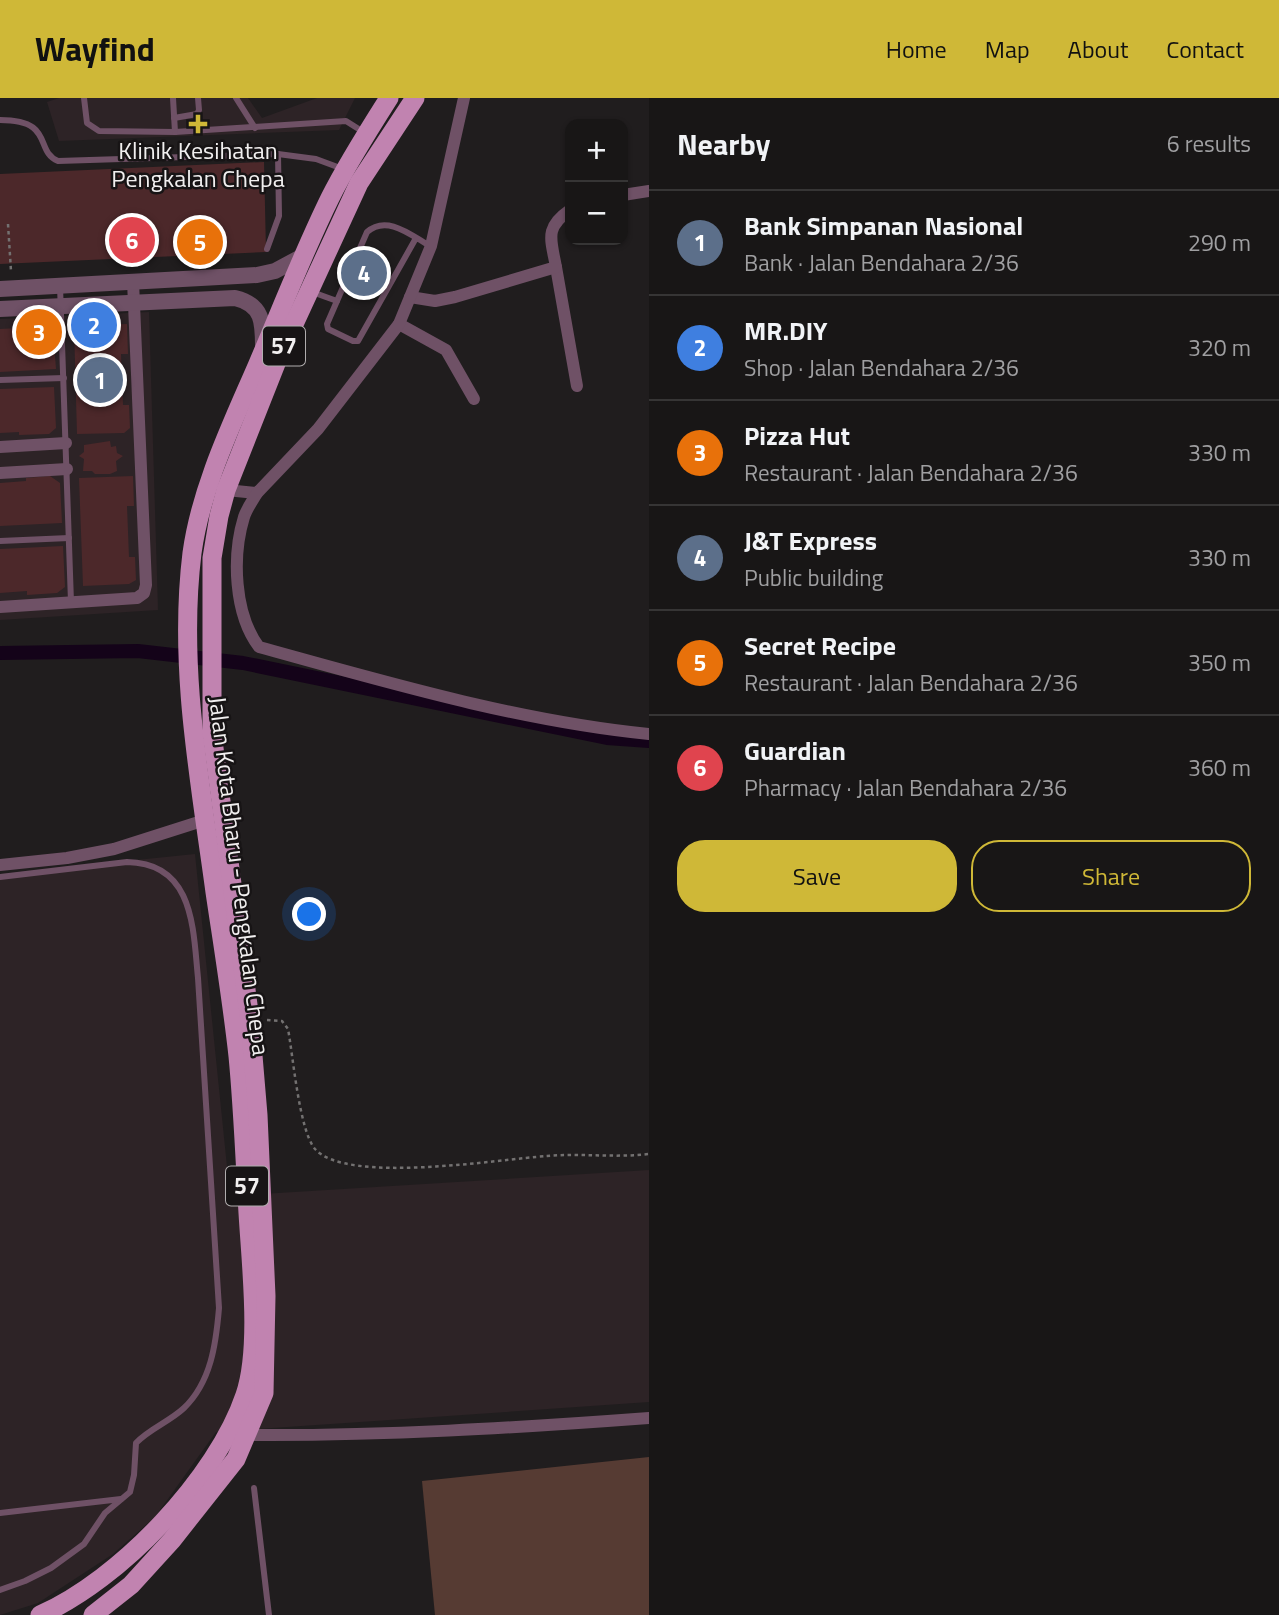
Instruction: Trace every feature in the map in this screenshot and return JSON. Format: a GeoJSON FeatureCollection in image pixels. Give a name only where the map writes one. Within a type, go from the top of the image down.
{"type":"FeatureCollection","features":[{"type":"Feature","properties":{"kind":"main road","name":"Jalan Kota Bharu - Pengkalan Chepa"},"geometry":{"type":"LineString","coordinates":[[40,1615],[101,1580],[143,1542],[197,1482],[226,1438],[246,1393],[253,1354],[253,1291],[241,1088],[193,734],[188,673],[192,551],[218,456],[303,256],[345,170],[388,98]]}},
{"type":"Feature","properties":{"kind":"main road","name":"Jalan Kota Bharu - Pengkalan Chepa"},"geometry":{"type":"LineString","coordinates":[[93,1615],[131,1584],[172,1540],[236,1459],[264,1393],[266,1296],[258,1115],[250,1020],[212,733],[212,558],[226,490],[277,360],[359,183],[415,98]]}},
{"type":"Feature","properties":{"kind":"street"},"geometry":{"type":"LineString","coordinates":[[464,98],[430,246],[399,324],[318,429],[257,492],[245,514],[239,542],[239,587],[246,622],[259,647],[489,706],[593,728],[649,734]]}},
{"type":"Feature","properties":{"kind":"street"},"geometry":{"type":"LineString","coordinates":[[628,194],[649,191]]}},
{"type":"Feature","properties":{"kind":"street"},"geometry":{"type":"LineString","coordinates":[[565,214],[553,224],[550,234],[576,386]]}},
{"type":"Feature","properties":{"kind":"street"},"geometry":{"type":"LineString","coordinates":[[0,289],[257,275],[289,265],[303,256]]}},
{"type":"Feature","properties":{"kind":"street"},"geometry":{"type":"LineString","coordinates":[[410,298],[435,301],[455,297],[556,267]]}},
{"type":"Feature","properties":{"kind":"street"},"geometry":{"type":"LineString","coordinates":[[0,607],[137,598],[144,593],[146,585],[133,281]]}},
{"type":"Feature","properties":{"kind":"street"},"geometry":{"type":"LineString","coordinates":[[0,309],[235,298],[248,301],[260,316],[263,352]]}},
{"type":"Feature","properties":{"kind":"street"},"geometry":{"type":"LineString","coordinates":[[399,324],[446,350],[474,399]]}},
{"type":"Feature","properties":{"kind":"street"},"geometry":{"type":"LineString","coordinates":[[0,447],[66,443]]}},
{"type":"Feature","properties":{"kind":"street"},"geometry":{"type":"LineString","coordinates":[[0,473],[67,469]]}},
{"type":"Feature","properties":{"kind":"street"},"geometry":{"type":"LineString","coordinates":[[226,490],[257,492]]}},
{"type":"Feature","properties":{"kind":"street"},"geometry":{"type":"LineString","coordinates":[[0,865],[67,858],[114,849],[205,820]]}},
{"type":"Feature","properties":{"kind":"street"},"geometry":{"type":"LineString","coordinates":[[248,1435],[308,1436],[494,1429],[649,1418]]}},
{"type":"Feature","properties":{"kind":"lane"},"geometry":{"type":"LineString","coordinates":[[84,98],[88,123],[94,130],[175,132],[346,121],[367,134]]}},
{"type":"Feature","properties":{"kind":"lane"},"geometry":{"type":"LineString","coordinates":[[173,98],[175,132]]}},
{"type":"Feature","properties":{"kind":"lane"},"geometry":{"type":"LineString","coordinates":[[174,118],[197,114],[198,98]]}},
{"type":"Feature","properties":{"kind":"lane"},"geometry":{"type":"LineString","coordinates":[[236,98],[255,128]]}},
{"type":"Feature","properties":{"kind":"lane"},"geometry":{"type":"LineString","coordinates":[[0,120],[15,120],[36,129],[52,158],[58,161],[278,155],[316,159],[345,170]]}},
{"type":"Feature","properties":{"kind":"lane"},"geometry":{"type":"LineString","coordinates":[[267,249],[279,216],[278,155]]}},
{"type":"Feature","properties":{"kind":"lane"},"geometry":{"type":"LineString","coordinates":[[416,239],[358,341],[328,328],[327,324],[337,301],[373,226],[391,225],[430,246]]}},
{"type":"Feature","properties":{"kind":"lane"},"geometry":{"type":"LineString","coordinates":[[60,286],[71,602]]}},
{"type":"Feature","properties":{"kind":"lane"},"geometry":{"type":"LineString","coordinates":[[310,291],[337,301]]}},
{"type":"Feature","properties":{"kind":"lane"},"geometry":{"type":"LineString","coordinates":[[0,380],[64,378]]}},
{"type":"Feature","properties":{"kind":"lane"},"geometry":{"type":"LineString","coordinates":[[0,541],[69,538]]}},
{"type":"Feature","properties":{"kind":"lane"},"geometry":{"type":"LineString","coordinates":[[0,877],[142,862],[172,879],[183,892],[189,910],[198,978],[219,1308],[215,1350],[202,1383],[185,1407],[136,1443],[133,1485],[123,1499],[105,1513],[84,1544],[71,1555],[25,1581],[0,1590]]}},
{"type":"Feature","properties":{"kind":"lane"},"geometry":{"type":"LineString","coordinates":[[254,1488],[269,1615]]}},
{"type":"Feature","properties":{"kind":"lane"},"geometry":{"type":"LineString","coordinates":[[0,1513],[123,1499]]}},
{"type":"Feature","properties":{"kind":"path"},"geometry":{"type":"LineString","coordinates":[[8,224],[11,271]]}},
{"type":"Feature","properties":{"kind":"path"},"geometry":{"type":"LineString","coordinates":[[250,1020],[282,1021],[288,1029],[300,1104],[314,1148],[340,1162],[407,1168],[550,1155],[598,1157],[649,1154]]}},
{"type":"Feature","properties":{"kind":"shaded area","name":"Klinik Kesihatan Pengkalan Chepa"},"geometry":{"type":"Polygon","coordinates":[[[59,98],[248,98],[262,118],[317,98],[355,98],[339,130],[59,141],[47,102],[59,98]]]}},
{"type":"Feature","properties":{"kind":"shaded area"},"geometry":{"type":"Polygon","coordinates":[[[149,312],[158,610],[0,620],[0,319],[149,312]]]}},
{"type":"Feature","properties":{"kind":"shaded area"},"geometry":{"type":"Polygon","coordinates":[[[195,854],[230,1196],[649,1170],[649,1402],[216,1432],[155,1517],[113,1554],[38,1603],[0,1615],[0,874],[195,854]]]}},
{"type":"Feature","properties":{"kind":"shaded area"},"geometry":{"type":"Polygon","coordinates":[[[649,1457],[649,1615],[435,1615],[422,1481],[649,1457]]]}},
{"type":"Feature","properties":{"kind":"building"},"geometry":{"type":"Polygon","coordinates":[[[264,162],[266,252],[0,264],[0,174],[264,162]]]}},
{"type":"Feature","properties":{"kind":"building"},"geometry":{"type":"Polygon","coordinates":[[[44,323],[53,330],[56,369],[0,372],[0,329],[20,328],[20,324],[44,323]]]}},
{"type":"Feature","properties":{"kind":"building"},"geometry":{"type":"Polygon","coordinates":[[[127,324],[128,354],[121,354],[123,405],[129,405],[130,428],[124,433],[77,434],[74,326],[127,324]]]}},
{"type":"Feature","properties":{"kind":"building"},"geometry":{"type":"Polygon","coordinates":[[[54,387],[56,428],[49,434],[0,433],[0,389],[54,387]]]}},
{"type":"Feature","properties":{"kind":"building"},"geometry":{"type":"Polygon","coordinates":[[[110,441],[111,447],[116,446],[117,453],[123,456],[116,461],[117,471],[95,474],[92,471],[83,471],[84,459],[79,456],[84,452],[84,445],[110,441]]]}},
{"type":"Feature","properties":{"kind":"building"},"geometry":{"type":"Polygon","coordinates":[[[50,476],[60,483],[62,523],[0,526],[0,483],[50,476]]]}},
{"type":"Feature","properties":{"kind":"building"},"geometry":{"type":"Polygon","coordinates":[[[133,476],[134,506],[127,506],[129,557],[135,557],[136,580],[129,584],[83,586],[79,478],[133,476]]]}},
{"type":"Feature","properties":{"kind":"building"},"geometry":{"type":"Polygon","coordinates":[[[63,546],[65,587],[57,593],[0,593],[0,549],[63,546]]]}},
{"type":"Feature","properties":{"kind":"waterway"},"geometry":{"type":"LineString","coordinates":[[0,653],[138,651],[243,663],[607,738],[649,741]]}},
{"type":"Feature","properties":{"kind":"place","name":"Klinik Kesihatan Pengkalan Chepa"},"geometry":{"type":"Point","coordinates":[198,124]}},
{"type":"Feature","properties":{"kind":"place","name":"Guardian"},"geometry":{"type":"Point","coordinates":[132,240]}},
{"type":"Feature","properties":{"kind":"place","name":"Secret Recipe"},"geometry":{"type":"Point","coordinates":[200,242]}},
{"type":"Feature","properties":{"kind":"place","name":"J&T Express"},"geometry":{"type":"Point","coordinates":[364,273]}},
{"type":"Feature","properties":{"kind":"place","name":"MR.DIY"},"geometry":{"type":"Point","coordinates":[94,325]}},
{"type":"Feature","properties":{"kind":"place","name":"Pizza Hut"},"geometry":{"type":"Point","coordinates":[39,332]}},
{"type":"Feature","properties":{"kind":"place","name":"Bank Simpanan Nasional"},"geometry":{"type":"Point","coordinates":[100,380]}}]}
